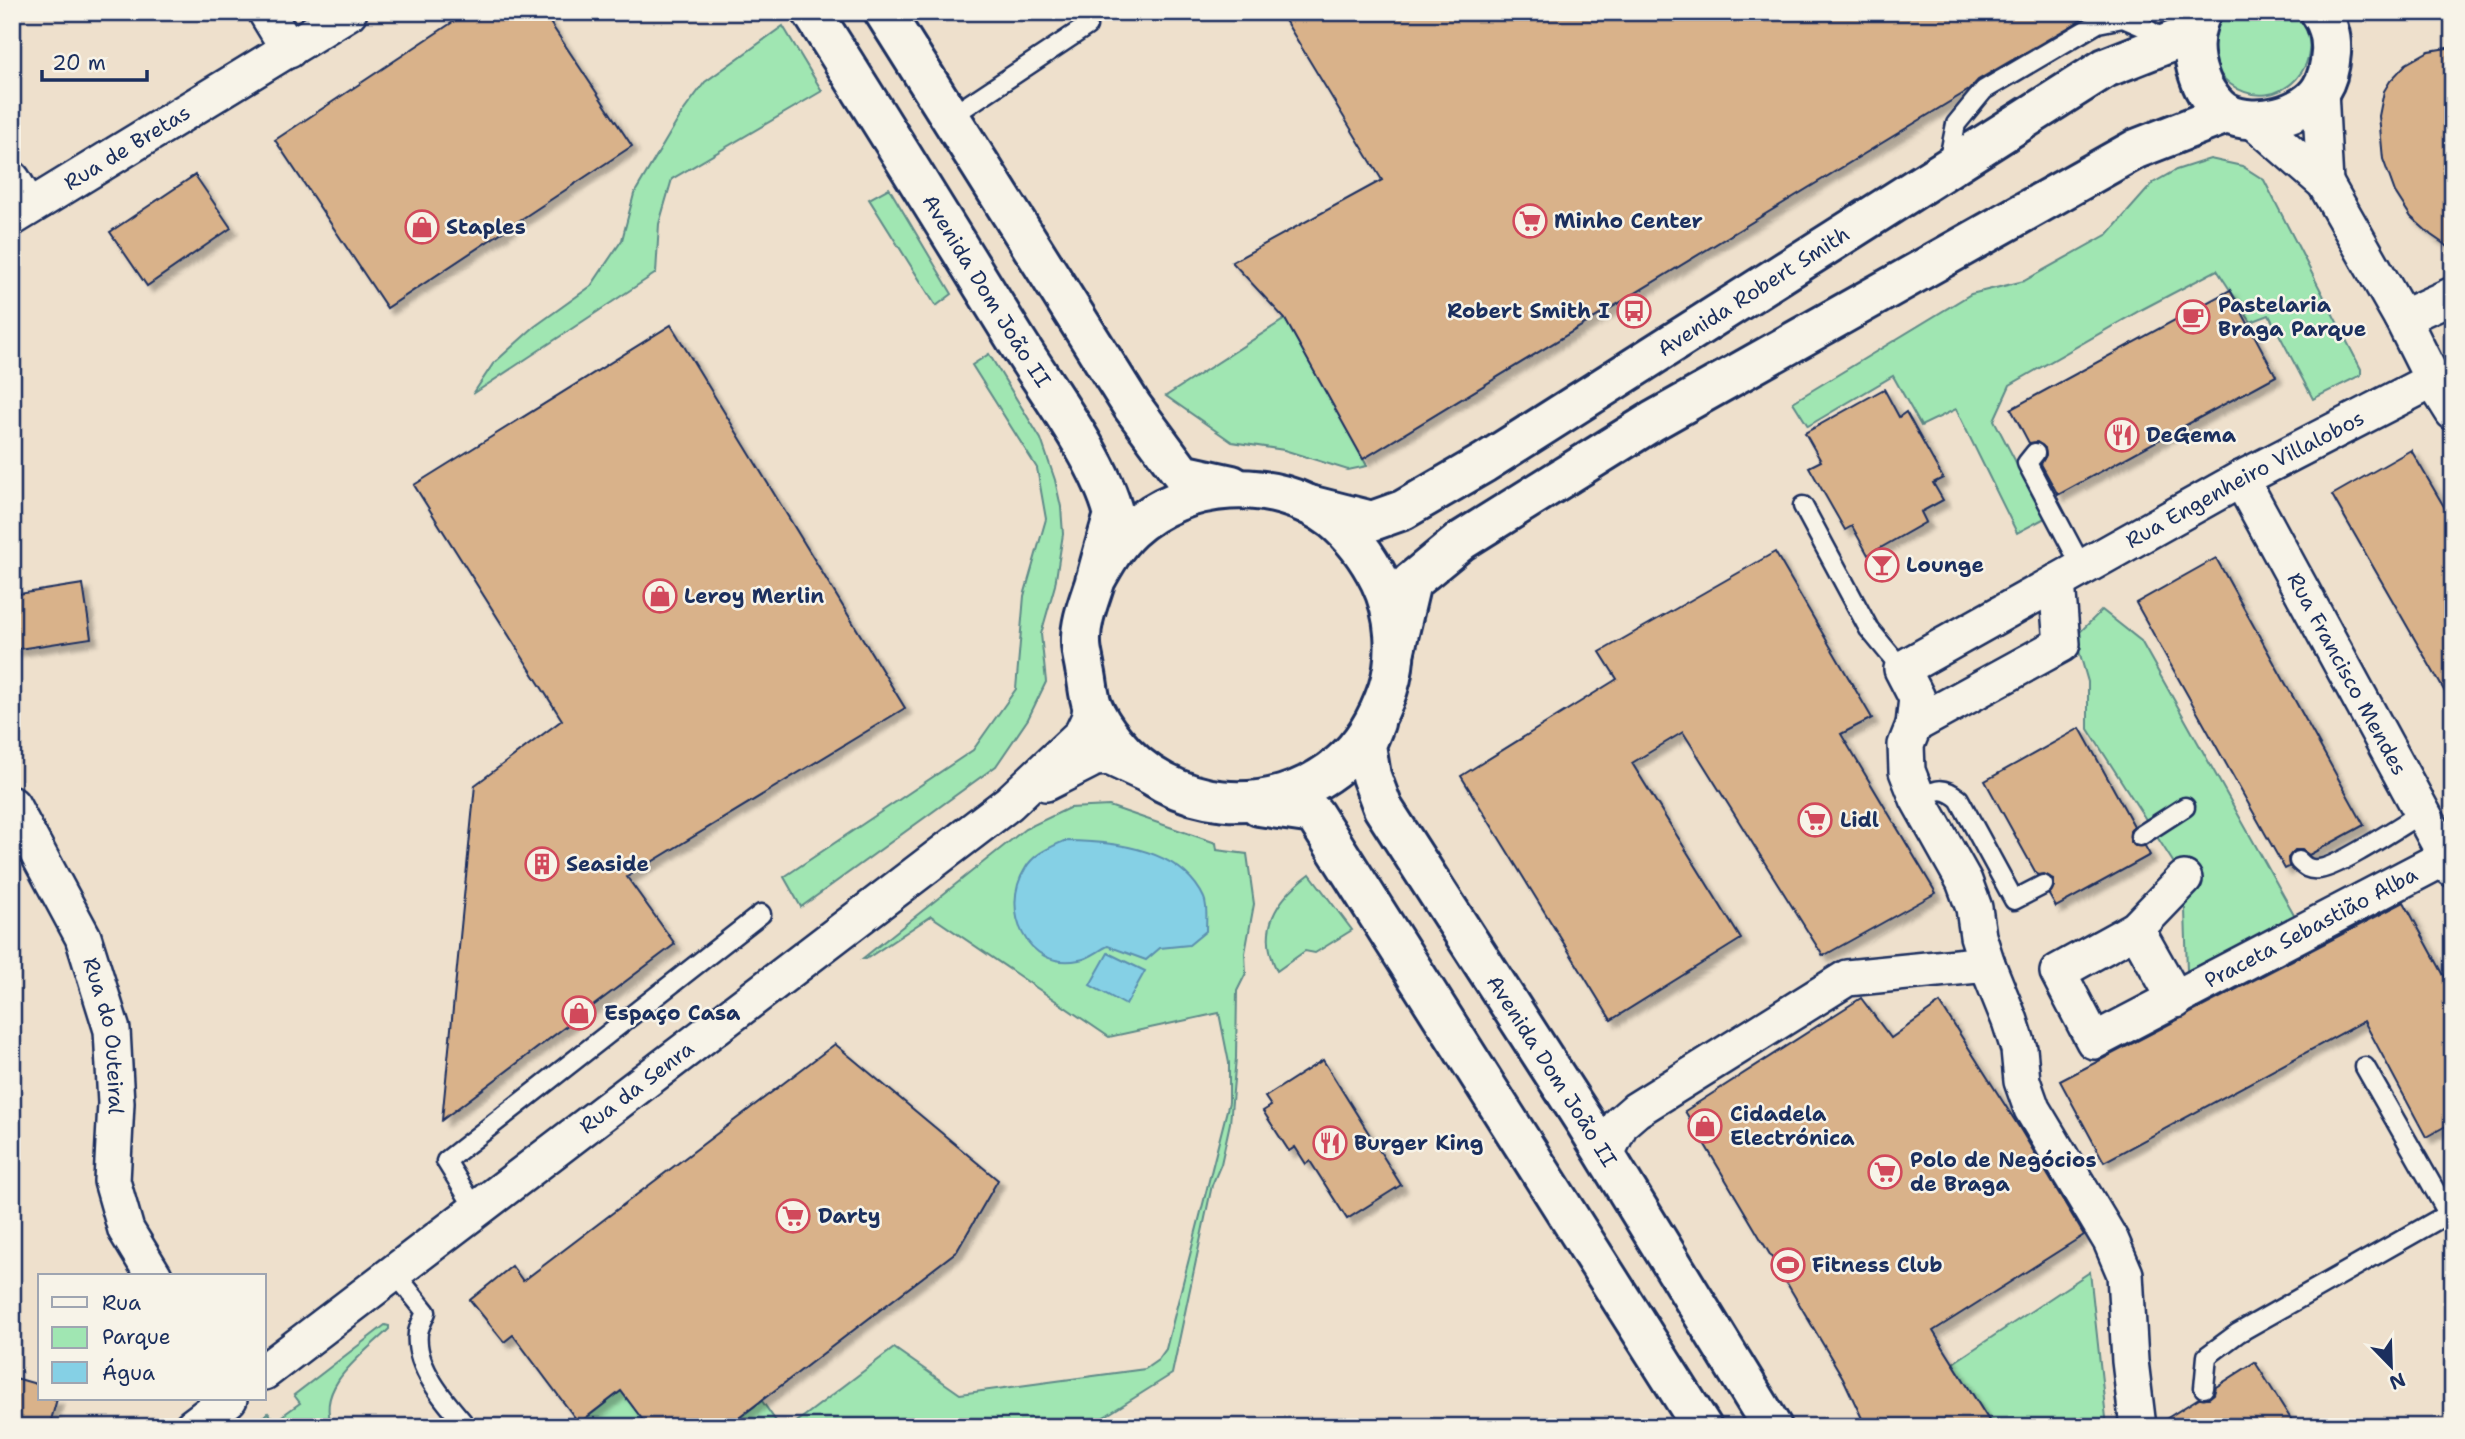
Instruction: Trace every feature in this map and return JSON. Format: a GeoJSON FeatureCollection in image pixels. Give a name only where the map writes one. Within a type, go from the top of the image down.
{"type":"FeatureCollection","features":[{"type":"Feature","properties":{"kind":"main road","name":"Avenida Dom João II"},"geometry":{"type":"LineString","coordinates":[[812,12],[1077,437],[1111,503],[1114,516],[1095,582]]}},
{"type":"Feature","properties":{"kind":"main road"},"geometry":{"type":"LineString","coordinates":[[884,12],[1132,406],[1182,474],[1278,494],[1307,505],[1332,519],[1355,541],[1371,562],[1386,593],[1392,618],[1395,652]]}},
{"type":"Feature","properties":{"kind":"main road"},"geometry":{"type":"LineString","coordinates":[[1236,802],[1273,798],[1296,791],[1329,772],[1367,735],[1381,710],[1391,680],[1411,582],[1461,541],[1653,421],[2136,149],[2240,117],[2279,116],[2302,106],[2320,91],[2330,67],[2335,21]]}},
{"type":"Feature","properties":{"kind":"main road"},"geometry":{"type":"LineString","coordinates":[[2188,29],[2193,61],[2201,83],[2207,93],[2240,117]]}},
{"type":"Feature","properties":{"kind":"main road","name":"Avenida Robert Smith"},"geometry":{"type":"LineString","coordinates":[[1307,505],[1373,521],[1403,510],[1484,463],[1947,171],[2105,68],[2188,29]]}},
{"type":"Feature","properties":{"kind":"main road"},"geometry":{"type":"LineString","coordinates":[[1247,489],[1218,490],[1185,498],[1156,512],[1131,530],[1110,554],[1095,582],[1084,616],[1081,643],[1092,704],[1105,729],[1126,757],[1148,774],[1178,790],[1200,797],[1314,814],[1702,1427]]}},
{"type":"Feature","properties":{"kind":"main road","name":"Avenida Dom João II"},"geometry":{"type":"LineString","coordinates":[[1381,710],[1366,745],[1371,775],[1383,808],[1584,1122],[1772,1427]]}},
{"type":"Feature","properties":{"kind":"street"},"geometry":{"type":"LineString","coordinates":[[266,12],[289,50]]}},
{"type":"Feature","properties":{"kind":"street","name":"Rua de Bretas"},"geometry":{"type":"LineString","coordinates":[[18,201],[289,50],[349,12]]}},
{"type":"Feature","properties":{"kind":"street"},"geometry":{"type":"LineString","coordinates":[[2320,91],[2325,183]]}},
{"type":"Feature","properties":{"kind":"street"},"geometry":{"type":"LineString","coordinates":[[2240,117],[2325,183],[2453,412]]}},
{"type":"Feature","properties":{"kind":"street"},"geometry":{"type":"LineString","coordinates":[[2402,318],[2453,295]]}},
{"type":"Feature","properties":{"kind":"street","name":"Rua Engenheiro Villalobos"},"geometry":{"type":"LineString","coordinates":[[1902,669],[2241,479],[2433,380]]}},
{"type":"Feature","properties":{"kind":"street","name":"Rua Francisco Mendes"},"geometry":{"type":"LineString","coordinates":[[2241,479],[2449,863]]}},
{"type":"Feature","properties":{"kind":"street"},"geometry":{"type":"LineString","coordinates":[[1914,725],[2062,644],[2070,574]]}},
{"type":"Feature","properties":{"kind":"street"},"geometry":{"type":"LineString","coordinates":[[1902,669],[1917,698],[1914,725],[1906,745],[1907,771],[1918,799],[1964,881],[1974,908],[1978,936],[1987,964],[2019,1049],[2022,1081],[2032,1108],[2111,1241],[2125,1274],[2130,1361],[2138,1427]]}},
{"type":"Feature","properties":{"kind":"street","name":"Rua da Senra"},"geometry":{"type":"LineString","coordinates":[[266,1370],[1009,803],[1082,734],[1092,704]]}},
{"type":"Feature","properties":{"kind":"street","name":"Rua da Senra"},"geometry":{"type":"LineString","coordinates":[[1009,803],[1095,758],[1115,758],[1178,790]]}},
{"type":"Feature","properties":{"kind":"street","name":"Rua do Outeiral"},"geometry":{"type":"LineString","coordinates":[[12,806],[83,937],[112,1030],[116,1104],[112,1181],[126,1230],[153,1274]]}},
{"type":"Feature","properties":{"kind":"street","name":"Praceta Sebastião Alba"},"geometry":{"type":"LineString","coordinates":[[2184,879],[2136,929],[2059,972],[2094,1041],[2449,863]]}},
{"type":"Feature","properties":{"kind":"street"},"geometry":{"type":"LineString","coordinates":[[2136,929],[2176,1000]]}},
{"type":"Feature","properties":{"kind":"street"},"geometry":{"type":"LineString","coordinates":[[1605,1156],[1621,1123],[1636,1110],[1847,978],[1987,964]]}},
{"type":"Feature","properties":{"kind":"street"},"geometry":{"type":"LineString","coordinates":[[1584,1122],[1617,1117],[1636,1110]]}},
{"type":"Feature","properties":{"kind":"street"},"geometry":{"type":"LineString","coordinates":[[194,1419],[227,1400]]}},
{"type":"Feature","properties":{"kind":"lane"},"geometry":{"type":"LineString","coordinates":[[950,117],[1087,26]]}},
{"type":"Feature","properties":{"kind":"lane"},"geometry":{"type":"LineString","coordinates":[[2035,453],[2026,463],[2070,574]]}},
{"type":"Feature","properties":{"kind":"lane"},"geometry":{"type":"LineString","coordinates":[[1803,506],[1869,629],[1902,669]]}},
{"type":"Feature","properties":{"kind":"lane"},"geometry":{"type":"LineString","coordinates":[[1918,799],[1936,790],[1949,791],[1959,799],[2014,900],[2043,885]]}},
{"type":"Feature","properties":{"kind":"lane"},"geometry":{"type":"LineString","coordinates":[[2140,836],[2185,807]]}},
{"type":"Feature","properties":{"kind":"lane"},"geometry":{"type":"LineString","coordinates":[[2299,861],[2307,869],[2320,870],[2423,812]]}},
{"type":"Feature","properties":{"kind":"lane"},"geometry":{"type":"LineString","coordinates":[[476,1210],[446,1161],[761,914]]}},
{"type":"Feature","properties":{"kind":"lane"},"geometry":{"type":"LineString","coordinates":[[2204,1388],[2207,1356],[2238,1333],[2451,1215],[2365,1067]]}},
{"type":"Feature","properties":{"kind":"lane"},"geometry":{"type":"LineString","coordinates":[[394,1272],[426,1312],[418,1333],[421,1356],[430,1377],[467,1427]]}},
{"type":"Feature","properties":{"kind":"green space"},"geometry":{"type":"Polygon","coordinates":[[[2225,12],[2296,12],[2307,30],[2309,48],[2306,64],[2296,79],[2283,89],[2267,94],[2249,93],[2227,82],[2216,65],[2213,45],[2215,28],[2225,12]]]}},
{"type":"Feature","properties":{"kind":"green space"},"geometry":{"type":"Polygon","coordinates":[[[783,26],[822,91],[672,179],[659,224],[656,273],[473,394],[493,364],[534,327],[591,286],[622,240],[634,194],[682,113],[705,82],[783,26]]]}},
{"type":"Feature","properties":{"kind":"green space"},"geometry":{"type":"Polygon","coordinates":[[[2210,159],[2242,166],[2264,180],[2361,369],[2361,375],[2313,399],[2269,315],[2251,322],[2217,270],[2010,385],[1994,420],[2045,518],[2017,533],[1956,409],[1921,426],[1893,376],[1808,426],[1793,402],[1971,294],[2024,281],[2108,234],[2153,183],[2176,170],[2210,159]]]}},
{"type":"Feature","properties":{"kind":"green space"},"geometry":{"type":"Polygon","coordinates":[[[889,188],[952,294],[936,306],[869,199],[889,188]]]}},
{"type":"Feature","properties":{"kind":"green space"},"geometry":{"type":"Polygon","coordinates":[[[1285,319],[1367,466],[1348,470],[1284,450],[1232,442],[1166,396],[1285,319]]]}},
{"type":"Feature","properties":{"kind":"green space"},"geometry":{"type":"Polygon","coordinates":[[[989,354],[1041,439],[1061,507],[1063,534],[1055,585],[1041,634],[1046,682],[1028,719],[996,766],[801,907],[784,877],[973,750],[1016,689],[1024,596],[1046,519],[1037,468],[972,365],[989,354]]]}},
{"type":"Feature","properties":{"kind":"green space"},"geometry":{"type":"Polygon","coordinates":[[[2102,610],[2141,641],[2295,916],[2187,971],[2184,879],[2088,729],[2088,682],[2075,637],[2102,610]]]}},
{"type":"Feature","properties":{"kind":"green space"},"geometry":{"type":"Polygon","coordinates":[[[1109,806],[1216,843],[1217,850],[1247,854],[1254,904],[1245,953],[1246,973],[1237,991],[1236,1058],[1230,1123],[1221,1164],[1212,1185],[1172,1374],[1088,1427],[790,1427],[894,1348],[960,1394],[1145,1369],[1158,1360],[1166,1349],[1229,1102],[1229,1063],[1219,1013],[1109,1037],[931,916],[866,959],[862,959],[1025,829],[1069,808],[1109,806]]]}},
{"type":"Feature","properties":{"kind":"green space"},"geometry":{"type":"Polygon","coordinates":[[[1310,874],[1352,930],[1315,953],[1305,951],[1277,971],[1269,942],[1273,917],[1287,894],[1310,874]]]}},
{"type":"Feature","properties":{"kind":"green space"},"geometry":{"type":"Polygon","coordinates":[[[2090,1272],[2107,1427],[1993,1427],[1953,1363],[2090,1272]]]}},
{"type":"Feature","properties":{"kind":"green space"},"geometry":{"type":"Polygon","coordinates":[[[385,1325],[389,1326],[389,1329],[355,1360],[336,1385],[330,1398],[329,1412],[333,1427],[262,1427],[262,1418],[268,1413],[275,1421],[300,1403],[294,1395],[385,1325]]]}},
{"type":"Feature","properties":{"kind":"green space"},"geometry":{"type":"Polygon","coordinates":[[[621,1391],[648,1427],[575,1427],[621,1391]]]}},
{"type":"Feature","properties":{"kind":"green space"},"geometry":{"type":"Polygon","coordinates":[[[762,1401],[780,1427],[727,1427],[762,1401]]]}},
{"type":"Feature","properties":{"kind":"water"},"geometry":{"type":"Polygon","coordinates":[[[1064,841],[1124,846],[1163,858],[1179,868],[1193,881],[1204,898],[1206,931],[1189,945],[1160,948],[1146,960],[1108,946],[1079,960],[1060,961],[1045,956],[1032,947],[1023,934],[1015,902],[1018,885],[1032,859],[1064,841]]]}},
{"type":"Feature","properties":{"kind":"water"},"geometry":{"type":"Polygon","coordinates":[[[1108,953],[1145,971],[1126,1005],[1090,985],[1108,953]]]}},
{"type":"Feature","properties":{"kind":"building","name":"Staples"},"geometry":{"type":"Polygon","coordinates":[[[468,12],[543,12],[632,146],[387,308],[275,140],[468,12]]]}},
{"type":"Feature","properties":{"kind":"building","name":"Minho Center"},"geometry":{"type":"Polygon","coordinates":[[[1280,12],[2095,12],[1978,80],[1969,90],[1363,459],[1285,319],[1232,262],[1382,180],[1280,12]]]}},
{"type":"Feature","properties":{"kind":"building"},"geometry":{"type":"Polygon","coordinates":[[[2453,47],[2453,250],[2411,217],[2395,192],[2383,159],[2379,116],[2384,91],[2406,64],[2429,51],[2453,47]]]}},
{"type":"Feature","properties":{"kind":"building"},"geometry":{"type":"Polygon","coordinates":[[[195,175],[231,228],[147,286],[110,232],[195,175]]]}},
{"type":"Feature","properties":{"kind":"building"},"geometry":{"type":"Polygon","coordinates":[[[2230,290],[2276,376],[2058,495],[2041,464],[2046,455],[2045,448],[2037,442],[2029,443],[2011,409],[2230,290]]]}},
{"type":"Feature","properties":{"kind":"building","name":"Leroy Merlin"},"geometry":{"type":"Polygon","coordinates":[[[671,325],[905,708],[627,877],[675,944],[442,1120],[475,785],[562,720],[414,485],[671,325]]]}},
{"type":"Feature","properties":{"kind":"building"},"geometry":{"type":"Polygon","coordinates":[[[1884,389],[1899,417],[1906,412],[1943,478],[1933,483],[1943,500],[1921,512],[1926,522],[1868,555],[1852,526],[1845,530],[1809,467],[1821,461],[1805,433],[1884,389]]]}},
{"type":"Feature","properties":{"kind":"building"},"geometry":{"type":"Polygon","coordinates":[[[2411,450],[2453,522],[2453,706],[2332,495],[2411,450]]]}},
{"type":"Feature","properties":{"kind":"building"},"geometry":{"type":"Polygon","coordinates":[[[1775,552],[1872,718],[1841,734],[1936,893],[1823,956],[1683,732],[1632,763],[1741,939],[1611,1020],[1461,776],[1617,679],[1600,652],[1775,552]]]}},
{"type":"Feature","properties":{"kind":"building"},"geometry":{"type":"Polygon","coordinates":[[[2216,558],[2364,825],[2309,855],[2302,850],[2295,850],[2288,858],[2289,867],[2285,869],[2136,603],[2216,558]]]}},
{"type":"Feature","properties":{"kind":"building"},"geometry":{"type":"Polygon","coordinates":[[[83,584],[91,638],[12,650],[12,595],[83,584]]]}},
{"type":"Feature","properties":{"kind":"building"},"geometry":{"type":"Polygon","coordinates":[[[2080,728],[2134,826],[2130,831],[2130,842],[2135,846],[2145,846],[2150,855],[2056,907],[2049,895],[2054,886],[2053,879],[2044,874],[2037,875],[1985,781],[2080,728]]]}},
{"type":"Feature","properties":{"kind":"building"},"geometry":{"type":"Polygon","coordinates":[[[2404,902],[2453,992],[2453,1122],[2426,1137],[2364,1021],[2104,1162],[2060,1081],[2404,902]]]}},
{"type":"Feature","properties":{"kind":"building","name":"Polo de Negócios de Braga"},"geometry":{"type":"Polygon","coordinates":[[[1861,998],[1891,1038],[1940,1003],[2084,1235],[1933,1331],[1993,1427],[1866,1427],[1843,1378],[1685,1111],[1861,998]]]}},
{"type":"Feature","properties":{"kind":"building","name":"Darty"},"geometry":{"type":"Polygon","coordinates":[[[835,1044],[998,1180],[957,1251],[727,1427],[648,1427],[621,1391],[579,1423],[513,1335],[504,1342],[470,1300],[512,1266],[523,1281],[835,1044]]]}},
{"type":"Feature","properties":{"kind":"building","name":"Burger King"},"geometry":{"type":"Polygon","coordinates":[[[1323,1060],[1401,1185],[1347,1219],[1310,1161],[1306,1164],[1295,1147],[1289,1151],[1263,1111],[1271,1106],[1265,1097],[1323,1060]]]}},
{"type":"Feature","properties":{"kind":"building"},"geometry":{"type":"Polygon","coordinates":[[[2255,1362],[2296,1427],[2158,1427],[2158,1424],[2199,1398],[2209,1398],[2216,1387],[2255,1362]]]}},
{"type":"Feature","properties":{"kind":"building"},"geometry":{"type":"Polygon","coordinates":[[[12,1377],[38,1384],[38,1400],[57,1400],[49,1427],[12,1427],[12,1377]]]}},
{"type":"Feature","properties":{"kind":"place","name":"Minho Center"},"geometry":{"type":"Point","coordinates":[1530,221]}},
{"type":"Feature","properties":{"kind":"place","name":"Staples"},"geometry":{"type":"Point","coordinates":[422,227]}},
{"type":"Feature","properties":{"kind":"place","name":"Robert Smith I"},"geometry":{"type":"Point","coordinates":[1634,311]}},
{"type":"Feature","properties":{"kind":"place","name":"Pastelaria Braga Parque"},"geometry":{"type":"Point","coordinates":[2193,317]}},
{"type":"Feature","properties":{"kind":"place","name":"DeGema"},"geometry":{"type":"Point","coordinates":[2122,435]}},
{"type":"Feature","properties":{"kind":"place","name":"Lounge"},"geometry":{"type":"Point","coordinates":[1882,565]}},
{"type":"Feature","properties":{"kind":"place","name":"Leroy Merlin"},"geometry":{"type":"Point","coordinates":[660,596]}},
{"type":"Feature","properties":{"kind":"place","name":"Lidl"},"geometry":{"type":"Point","coordinates":[1815,820]}},
{"type":"Feature","properties":{"kind":"place","name":"Seaside"},"geometry":{"type":"Point","coordinates":[542,864]}},
{"type":"Feature","properties":{"kind":"place","name":"Espaço Casa"},"geometry":{"type":"Point","coordinates":[579,1013]}},
{"type":"Feature","properties":{"kind":"place","name":"Cidadela Electrónica"},"geometry":{"type":"Point","coordinates":[1705,1126]}},
{"type":"Feature","properties":{"kind":"place","name":"Burger King"},"geometry":{"type":"Point","coordinates":[1330,1143]}},
{"type":"Feature","properties":{"kind":"place","name":"Polo de Negócios de Braga"},"geometry":{"type":"Point","coordinates":[1885,1172]}},
{"type":"Feature","properties":{"kind":"place","name":"Darty"},"geometry":{"type":"Point","coordinates":[793,1216]}},
{"type":"Feature","properties":{"kind":"place","name":"Fitness Club"},"geometry":{"type":"Point","coordinates":[1788,1265]}}]}
